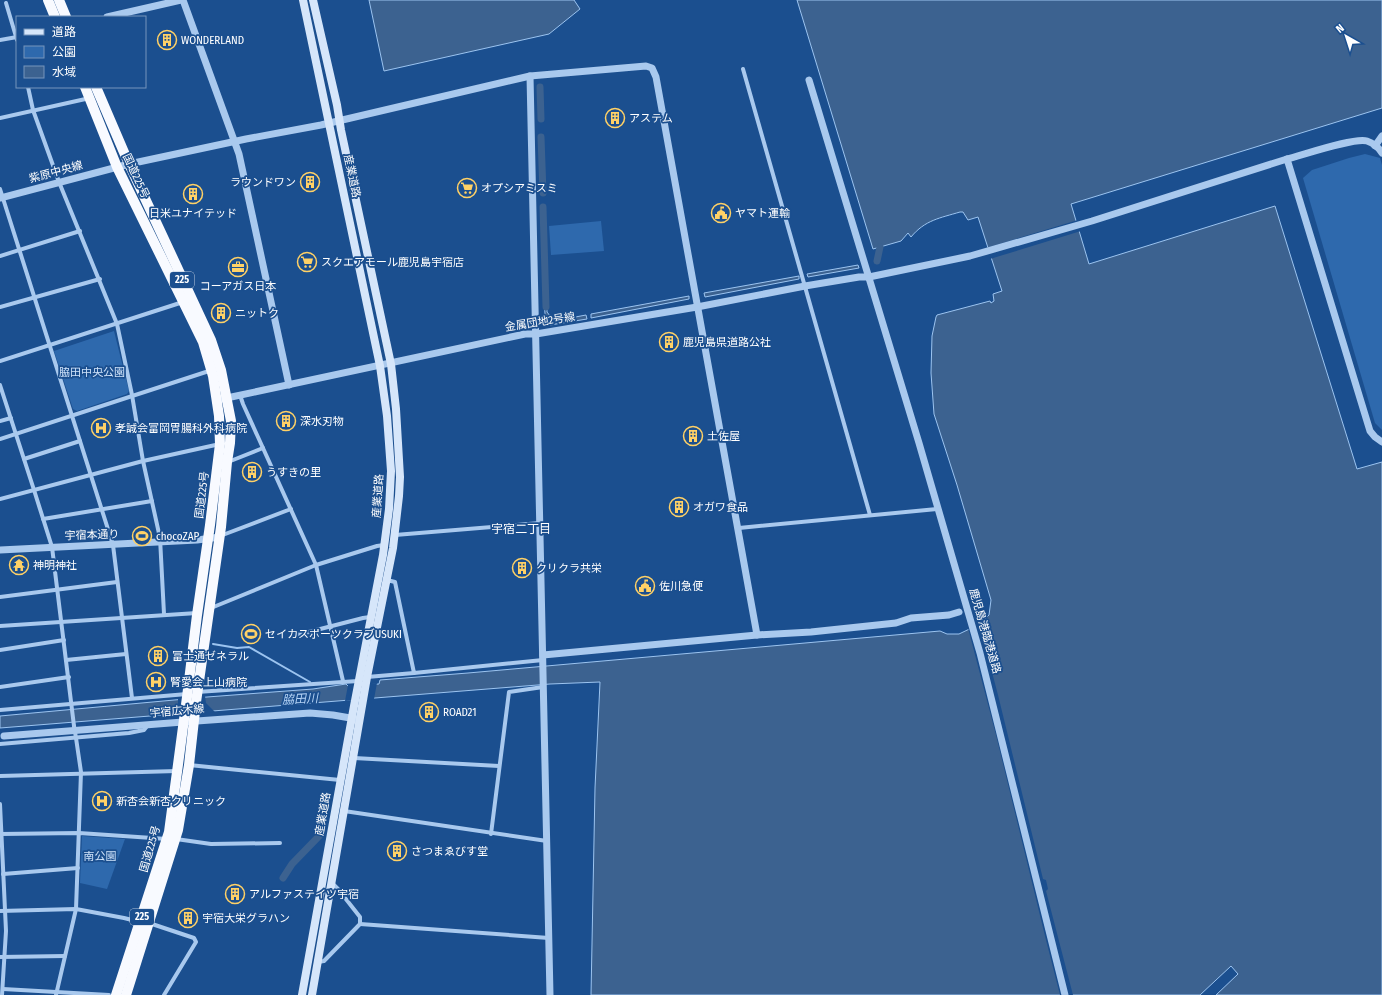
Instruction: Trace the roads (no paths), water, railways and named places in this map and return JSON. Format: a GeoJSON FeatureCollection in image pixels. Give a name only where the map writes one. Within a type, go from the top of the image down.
{"type":"FeatureCollection","features":[{"type":"Feature","properties":{"kind":"highway"},"geometry":{"type":"LineString","coordinates":[[48,0],[55,16]]}},
{"type":"Feature","properties":{"kind":"highway"},"geometry":{"type":"LineString","coordinates":[[58,0],[66,16]]}},
{"type":"Feature","properties":{"kind":"highway","name":"国道225号"},"geometry":{"type":"LineString","coordinates":[[85,88],[117,167],[203,342],[212,370],[217,400],[220,444],[197,613],[192,695]]}},
{"type":"Feature","properties":{"kind":"highway","name":"国道225号"},"geometry":{"type":"LineString","coordinates":[[96,88],[129,164],[211,340],[221,370],[231,421],[220,537],[209,609],[178,771],[171,839]]}},
{"type":"Feature","properties":{"kind":"highway","name":"国道225号"},"geometry":{"type":"LineString","coordinates":[[116,995],[144,923],[185,796],[189,765],[189,718]]}},
{"type":"Feature","properties":{"kind":"highway","name":"国道225号"},"geometry":{"type":"LineString","coordinates":[[126,995],[144,923]]}},
{"type":"Feature","properties":{"kind":"main road","name":"産業道路"},"geometry":{"type":"LineString","coordinates":[[303,0],[380,366],[388,423],[391,471],[385,545],[370,618],[363,702],[312,995]]}},
{"type":"Feature","properties":{"kind":"main road","name":"産業道路"},"geometry":{"type":"LineString","coordinates":[[302,995],[351,718],[364,680],[387,580],[395,535],[400,476],[396,409],[391,364],[337,105],[313,0]]}},
{"type":"Feature","properties":{"kind":"street"},"geometry":{"type":"LineString","coordinates":[[111,16],[182,0],[235,141],[289,385]]}},
{"type":"Feature","properties":{"kind":"street"},"geometry":{"type":"LineString","coordinates":[[6,3],[16,35]]}},
{"type":"Feature","properties":{"kind":"street"},"geometry":{"type":"LineString","coordinates":[[0,40],[16,38]]}},
{"type":"Feature","properties":{"kind":"street","name":"紫原中央線"},"geometry":{"type":"LineString","coordinates":[[1,199],[129,164],[235,141],[330,123],[530,76],[646,66],[652,68],[656,77],[698,307]]}},
{"type":"Feature","properties":{"kind":"street"},"geometry":{"type":"LineString","coordinates":[[743,70],[870,516]]}},
{"type":"Feature","properties":{"kind":"street"},"geometry":{"type":"LineString","coordinates":[[530,76],[550,995]]}},
{"type":"Feature","properties":{"kind":"street","name":"鹿児島港臨港道路"},"geometry":{"type":"LineString","coordinates":[[809,80],[966,602],[992,698],[1065,995]]}},
{"type":"Feature","properties":{"kind":"street"},"geometry":{"type":"LineString","coordinates":[[28,88],[33,110],[60,182],[117,324],[132,396],[143,461],[161,542],[164,614]]}},
{"type":"Feature","properties":{"kind":"street"},"geometry":{"type":"LineString","coordinates":[[0,118],[90,98]]}},
{"type":"Feature","properties":{"kind":"street"},"geometry":{"type":"LineString","coordinates":[[1382,136],[1375,146],[1382,153]]}},
{"type":"Feature","properties":{"kind":"street","name":"金属団地2号線"},"geometry":{"type":"LineString","coordinates":[[217,400],[391,364],[525,334],[536,334],[698,307],[805,286],[859,277],[869,277],[978,254],[1092,221],[1287,159],[1346,142],[1367,141],[1375,146]]}},
{"type":"Feature","properties":{"kind":"street"},"geometry":{"type":"LineString","coordinates":[[1287,159],[1370,431],[1382,442]]}},
{"type":"Feature","properties":{"kind":"street"},"geometry":{"type":"LineString","coordinates":[[0,189],[1,199],[50,346],[113,545],[132,698]]}},
{"type":"Feature","properties":{"kind":"street"},"geometry":{"type":"LineString","coordinates":[[0,256],[80,231]]}},
{"type":"Feature","properties":{"kind":"street"},"geometry":{"type":"LineString","coordinates":[[0,307],[100,279]]}},
{"type":"Feature","properties":{"kind":"street"},"geometry":{"type":"LineString","coordinates":[[0,361],[184,302]]}},
{"type":"Feature","properties":{"kind":"street"},"geometry":{"type":"LineString","coordinates":[[698,307],[758,635]]}},
{"type":"Feature","properties":{"kind":"street"},"geometry":{"type":"LineString","coordinates":[[0,439],[212,370]]}},
{"type":"Feature","properties":{"kind":"street"},"geometry":{"type":"LineString","coordinates":[[0,385],[52,547],[81,772],[76,910],[57,993]]}},
{"type":"Feature","properties":{"kind":"street"},"geometry":{"type":"LineString","coordinates":[[240,396],[316,565],[343,681]]}},
{"type":"Feature","properties":{"kind":"street"},"geometry":{"type":"LineString","coordinates":[[0,421],[11,418]]}},
{"type":"Feature","properties":{"kind":"street"},"geometry":{"type":"LineString","coordinates":[[24,459],[80,441]]}},
{"type":"Feature","properties":{"kind":"street"},"geometry":{"type":"LineString","coordinates":[[0,499],[143,461],[220,444]]}},
{"type":"Feature","properties":{"kind":"street"},"geometry":{"type":"LineString","coordinates":[[227,462],[263,448]]}},
{"type":"Feature","properties":{"kind":"street"},"geometry":{"type":"LineString","coordinates":[[43,519],[152,501]]}},
{"type":"Feature","properties":{"kind":"street"},"geometry":{"type":"LineString","coordinates":[[220,537],[291,509]]}},
{"type":"Feature","properties":{"kind":"street"},"geometry":{"type":"LineString","coordinates":[[739,528],[937,509]]}},
{"type":"Feature","properties":{"kind":"street"},"geometry":{"type":"LineString","coordinates":[[395,535],[540,523]]}},
{"type":"Feature","properties":{"kind":"street","name":"宇宿本通り"},"geometry":{"type":"LineString","coordinates":[[0,550],[113,545],[197,540],[220,537]]}},
{"type":"Feature","properties":{"kind":"street"},"geometry":{"type":"LineString","coordinates":[[209,609],[316,565],[377,546],[385,545]]}},
{"type":"Feature","properties":{"kind":"street"},"geometry":{"type":"LineString","coordinates":[[387,580],[395,582],[414,673]]}},
{"type":"Feature","properties":{"kind":"street"},"geometry":{"type":"LineString","coordinates":[[0,597],[117,582]]}},
{"type":"Feature","properties":{"kind":"street"},"geometry":{"type":"LineString","coordinates":[[0,710],[72,706],[132,698],[192,695],[364,680],[414,673],[543,660],[758,635],[811,632],[881,624],[911,618],[949,615],[959,612]]}},
{"type":"Feature","properties":{"kind":"street"},"geometry":{"type":"LineString","coordinates":[[0,626],[197,613]]}},
{"type":"Feature","properties":{"kind":"street"},"geometry":{"type":"LineString","coordinates":[[297,635],[363,618],[370,618]]}},
{"type":"Feature","properties":{"kind":"street"},"geometry":{"type":"LineString","coordinates":[[0,650],[64,640]]}},
{"type":"Feature","properties":{"kind":"street"},"geometry":{"type":"LineString","coordinates":[[66,660],[126,654]]}},
{"type":"Feature","properties":{"kind":"street"},"geometry":{"type":"LineString","coordinates":[[0,687],[69,677]]}},
{"type":"Feature","properties":{"kind":"street"},"geometry":{"type":"LineString","coordinates":[[491,834],[508,692],[544,686]]}},
{"type":"Feature","properties":{"kind":"street","name":"宇宿広木線"},"geometry":{"type":"LineString","coordinates":[[4,736],[149,725],[189,718],[310,713],[360,720]]}},
{"type":"Feature","properties":{"kind":"street"},"geometry":{"type":"LineString","coordinates":[[0,744],[129,733],[144,730],[149,725]]}},
{"type":"Feature","properties":{"kind":"street"},"geometry":{"type":"LineString","coordinates":[[354,758],[499,766]]}},
{"type":"Feature","properties":{"kind":"street"},"geometry":{"type":"LineString","coordinates":[[189,765],[340,780]]}},
{"type":"Feature","properties":{"kind":"street"},"geometry":{"type":"LineString","coordinates":[[0,776],[81,772],[178,771]]}},
{"type":"Feature","properties":{"kind":"street"},"geometry":{"type":"LineString","coordinates":[[0,804],[6,911],[2,995]]}},
{"type":"Feature","properties":{"kind":"street"},"geometry":{"type":"LineString","coordinates":[[343,811],[547,842]]}},
{"type":"Feature","properties":{"kind":"street"},"geometry":{"type":"LineString","coordinates":[[1,834],[79,833],[171,839],[211,844],[280,843]]}},
{"type":"Feature","properties":{"kind":"street"},"geometry":{"type":"LineString","coordinates":[[4,874],[78,868]]}},
{"type":"Feature","properties":{"kind":"street"},"geometry":{"type":"LineString","coordinates":[[318,962],[324,961],[360,924],[360,917],[338,889],[331,883]]}},
{"type":"Feature","properties":{"kind":"street"},"geometry":{"type":"LineString","coordinates":[[0,911],[76,910],[124,918],[194,938],[196,942],[164,995]]}},
{"type":"Feature","properties":{"kind":"street"},"geometry":{"type":"LineString","coordinates":[[360,924],[549,938]]}},
{"type":"Feature","properties":{"kind":"street"},"geometry":{"type":"LineString","coordinates":[[0,956],[65,956]]}},
{"type":"Feature","properties":{"kind":"street"},"geometry":{"type":"LineString","coordinates":[[3,989],[109,995]]}},
{"type":"Feature","properties":{"kind":"water"},"geometry":{"type":"Polygon","coordinates":[[[369,0],[574,0],[580,9],[549,34],[384,71],[369,0]]]}},
{"type":"Feature","properties":{"kind":"water","name":"脇田川"},"geometry":{"type":"Polygon","coordinates":[[[797,0],[1382,0],[1382,108],[1071,204],[1089,264],[1275,206],[1357,469],[1382,462],[1382,995],[1216,995],[1238,974],[1231,966],[1200,995],[591,995],[595,788],[600,682],[550,684],[0,728],[0,716],[313,689],[346,684],[348,686],[379,684],[380,680],[940,631],[947,634],[959,634],[980,624],[989,615],[991,600],[934,414],[931,373],[932,336],[937,315],[990,301],[991,303],[994,301],[993,294],[1002,291],[978,217],[968,220],[963,212],[933,220],[916,231],[911,237],[908,233],[901,241],[873,249],[797,0]]]}},
{"type":"Feature","properties":{"kind":"water"},"geometry":{"type":"Polygon","coordinates":[[[858,265],[859,268],[808,277],[807,274],[858,265]]]}},
{"type":"Feature","properties":{"kind":"water"},"geometry":{"type":"Polygon","coordinates":[[[799,276],[799,279],[705,297],[704,293],[799,276]]]}},
{"type":"Feature","properties":{"kind":"water"},"geometry":{"type":"Polygon","coordinates":[[[689,296],[689,299],[591,318],[591,314],[689,296]]]}},
{"type":"Feature","properties":{"kind":"water"},"geometry":{"type":"Polygon","coordinates":[[[547,297],[547,312],[554,321],[586,315],[587,319],[550,325],[545,314],[544,298],[547,297]]]}},
{"type":"Feature","properties":{"kind":"waterway"},"geometry":{"type":"LineString","coordinates":[[540,87],[541,119]]}},
{"type":"Feature","properties":{"kind":"waterway"},"geometry":{"type":"LineString","coordinates":[[541,137],[543,193]]}},
{"type":"Feature","properties":{"kind":"waterway"},"geometry":{"type":"LineString","coordinates":[[543,207],[546,307]]}},
{"type":"Feature","properties":{"kind":"waterway"},"geometry":{"type":"LineString","coordinates":[[877,261],[880,247]]}},
{"type":"Feature","properties":{"kind":"waterway"},"geometry":{"type":"LineString","coordinates":[[213,644],[237,648],[249,647],[310,682]]}},
{"type":"Feature","properties":{"kind":"waterway"},"geometry":{"type":"LineString","coordinates":[[283,878],[292,864],[322,833]]}},
{"type":"Feature","properties":{"kind":"place","name":"WONDERLAND"},"geometry":{"type":"Point","coordinates":[167,40]}},
{"type":"Feature","properties":{"kind":"place","name":"アステム"},"geometry":{"type":"Point","coordinates":[615,118]}},
{"type":"Feature","properties":{"kind":"place","name":"ラウンドワン"},"geometry":{"type":"Point","coordinates":[310,182]}},
{"type":"Feature","properties":{"kind":"place","name":"オプシアミスミ"},"geometry":{"type":"Point","coordinates":[467,188]}},
{"type":"Feature","properties":{"kind":"place","name":"日米ユナイテッド"},"geometry":{"type":"Point","coordinates":[193,194]}},
{"type":"Feature","properties":{"kind":"place","name":"ヤマト運輸"},"geometry":{"type":"Point","coordinates":[721,213]}},
{"type":"Feature","properties":{"kind":"place","name":"スクエアモール鹿児島宇宿店"},"geometry":{"type":"Point","coordinates":[307,262]}},
{"type":"Feature","properties":{"kind":"place","name":"コーアガス日本"},"geometry":{"type":"Point","coordinates":[238,267]}},
{"type":"Feature","properties":{"kind":"place","name":"ニットク"},"geometry":{"type":"Point","coordinates":[221,313]}},
{"type":"Feature","properties":{"kind":"place","name":"鹿児島県道路公社"},"geometry":{"type":"Point","coordinates":[669,342]}},
{"type":"Feature","properties":{"kind":"place","name":"深水刃物"},"geometry":{"type":"Point","coordinates":[286,421]}},
{"type":"Feature","properties":{"kind":"place","name":"孝誠会富岡胃腸科外科病院"},"geometry":{"type":"Point","coordinates":[101,428]}},
{"type":"Feature","properties":{"kind":"place","name":"土佐屋"},"geometry":{"type":"Point","coordinates":[693,436]}},
{"type":"Feature","properties":{"kind":"place","name":"うすきの里"},"geometry":{"type":"Point","coordinates":[252,472]}},
{"type":"Feature","properties":{"kind":"place","name":"オガワ食品"},"geometry":{"type":"Point","coordinates":[679,507]}},
{"type":"Feature","properties":{"kind":"place","name":"chocoZAP"},"geometry":{"type":"Point","coordinates":[142,536]}},
{"type":"Feature","properties":{"kind":"place","name":"神明神社"},"geometry":{"type":"Point","coordinates":[19,565]}},
{"type":"Feature","properties":{"kind":"place","name":"クリクラ共栄"},"geometry":{"type":"Point","coordinates":[522,568]}},
{"type":"Feature","properties":{"kind":"place","name":"佐川急便"},"geometry":{"type":"Point","coordinates":[645,586]}},
{"type":"Feature","properties":{"kind":"place","name":"セイカスポーツクラブUSUKI"},"geometry":{"type":"Point","coordinates":[251,634]}},
{"type":"Feature","properties":{"kind":"place","name":"富士通ゼネラル"},"geometry":{"type":"Point","coordinates":[158,656]}},
{"type":"Feature","properties":{"kind":"place","name":"腎愛会上山病院"},"geometry":{"type":"Point","coordinates":[156,682]}},
{"type":"Feature","properties":{"kind":"place","name":"ROAD21"},"geometry":{"type":"Point","coordinates":[429,712]}},
{"type":"Feature","properties":{"kind":"place","name":"新杏会新杏クリニック"},"geometry":{"type":"Point","coordinates":[102,801]}},
{"type":"Feature","properties":{"kind":"place","name":"さつまゑびす堂"},"geometry":{"type":"Point","coordinates":[397,851]}},
{"type":"Feature","properties":{"kind":"place","name":"アルファステイツ宇宿"},"geometry":{"type":"Point","coordinates":[235,894]}},
{"type":"Feature","properties":{"kind":"place","name":"宇宿大栄グラハン"},"geometry":{"type":"Point","coordinates":[188,918]}},
{"type":"Feature","properties":{"kind":"district","name":"宇宿二丁目"},"geometry":{"type":"Point","coordinates":[521,529]}},
{"type":"Feature","properties":{"kind":"park label","name":"脇田中央公園"},"geometry":{"type":"Point","coordinates":[92,372]}},
{"type":"Feature","properties":{"kind":"park label","name":"南公園"},"geometry":{"type":"Point","coordinates":[100,856]}}]}
